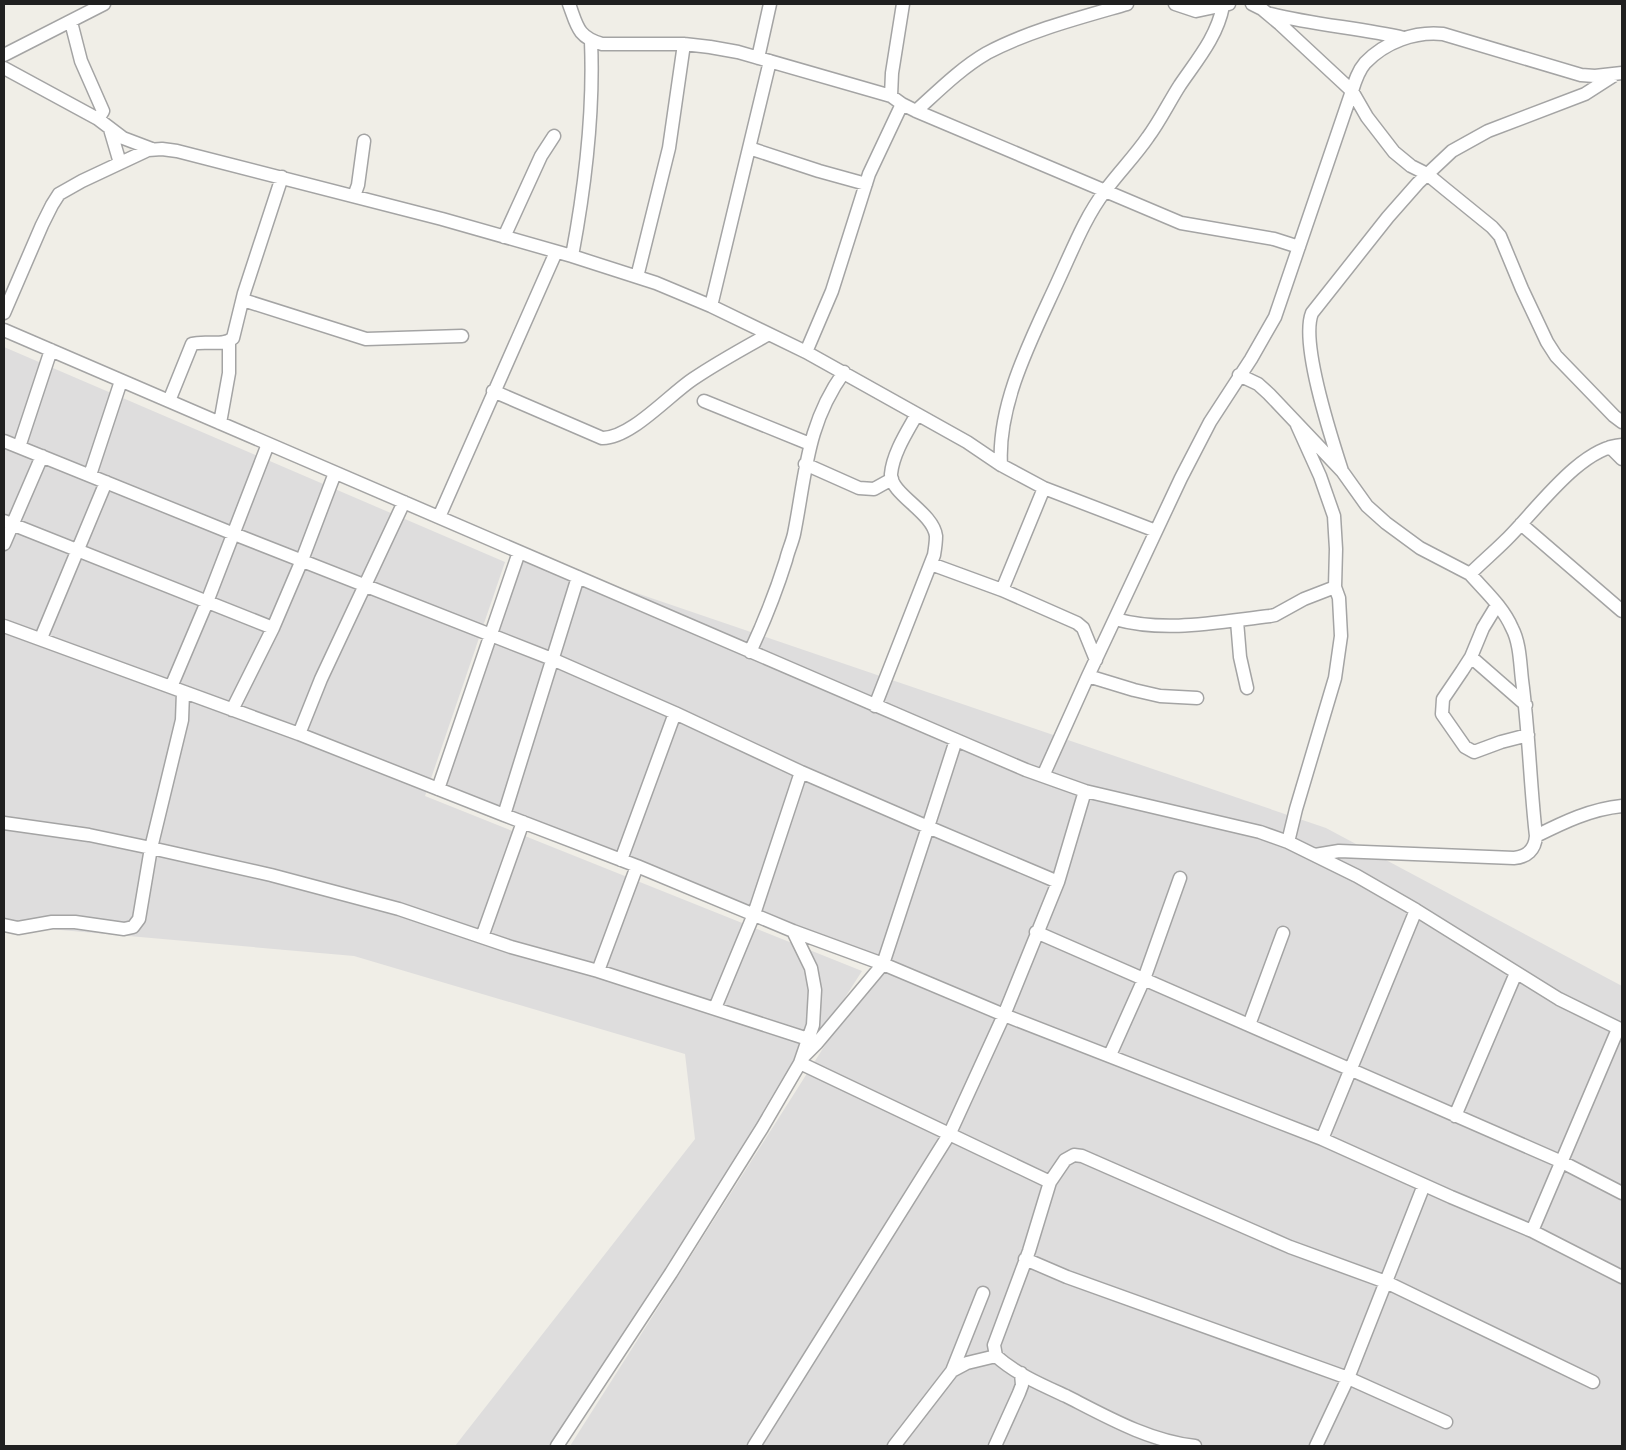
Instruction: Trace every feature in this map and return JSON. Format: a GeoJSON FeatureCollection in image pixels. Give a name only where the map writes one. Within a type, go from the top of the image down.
{"type":"FeatureCollection","features":[{"type":"Feature","properties":{"kind":"street"},"geometry":{"type":"LineString","coordinates":[[4,56],[104,4]]}},
{"type":"Feature","properties":{"kind":"street"},"geometry":{"type":"LineString","coordinates":[[569,4],[580,33],[591,41],[602,44],[684,44],[710,46],[764,59],[891,96],[916,111],[1181,223],[1254,235],[1299,247]]}},
{"type":"Feature","properties":{"kind":"street"},"geometry":{"type":"LineString","coordinates":[[711,306],[749,148],[764,59],[770,4]]}},
{"type":"Feature","properties":{"kind":"street"},"geometry":{"type":"LineString","coordinates":[[891,96],[892,73],[903,4]]}},
{"type":"Feature","properties":{"kind":"street"},"geometry":{"type":"LineString","coordinates":[[916,111],[970,64],[1005,44],[1127,4]]}},
{"type":"Feature","properties":{"kind":"street"},"geometry":{"type":"LineString","coordinates":[[1176,4],[1196,11],[1227,5]]}},
{"type":"Feature","properties":{"kind":"street"},"geometry":{"type":"LineString","coordinates":[[1252,4],[1267,13],[1352,91],[1367,117],[1388,145],[1411,166],[1426,174],[1492,227],[1500,236],[1522,289],[1547,342],[1556,356],[1622,422]]}},
{"type":"Feature","properties":{"kind":"street"},"geometry":{"type":"LineString","coordinates":[[1001,465],[1001,439],[1006,414],[1025,353],[1078,240],[1105,192],[1149,136],[1211,40],[1227,5]]}},
{"type":"Feature","properties":{"kind":"street"},"geometry":{"type":"LineString","coordinates":[[1267,13],[1295,20],[1377,32],[1404,38]]}},
{"type":"Feature","properties":{"kind":"street"},"geometry":{"type":"LineString","coordinates":[[70,22],[81,61],[103,111],[98,119]]}},
{"type":"Feature","properties":{"kind":"street"},"geometry":{"type":"LineString","coordinates":[[1043,776],[1114,619],[1210,422],[1252,359],[1275,317],[1358,74],[1365,64],[1382,50],[1404,38],[1428,32],[1443,34],[1581,75],[1619,74]]}},
{"type":"Feature","properties":{"kind":"street"},"geometry":{"type":"LineString","coordinates":[[572,256],[579,221],[588,138],[592,64],[591,41]]}},
{"type":"Feature","properties":{"kind":"street"},"geometry":{"type":"LineString","coordinates":[[637,277],[669,148],[684,44]]}},
{"type":"Feature","properties":{"kind":"street"},"geometry":{"type":"LineString","coordinates":[[4,68],[98,119],[123,138],[152,149],[177,151],[282,177],[572,256],[637,277],[711,306],[844,372],[967,442],[1001,465],[1044,488],[1156,531]]}},
{"type":"Feature","properties":{"kind":"street"},"geometry":{"type":"LineString","coordinates":[[1342,471],[1318,388],[1309,339],[1310,318],[1321,301],[1388,217],[1426,174],[1446,156],[1463,144],[1488,131],[1585,94],[1619,74]]}},
{"type":"Feature","properties":{"kind":"street"},"geometry":{"type":"LineString","coordinates":[[806,352],[832,291],[866,184],[902,104]]}},
{"type":"Feature","properties":{"kind":"street"},"geometry":{"type":"LineString","coordinates":[[110,129],[120,163]]}},
{"type":"Feature","properties":{"kind":"street"},"geometry":{"type":"LineString","coordinates":[[504,237],[541,156],[554,136]]}},
{"type":"Feature","properties":{"kind":"street"},"geometry":{"type":"LineString","coordinates":[[354,196],[358,185],[364,141]]}},
{"type":"Feature","properties":{"kind":"street"},"geometry":{"type":"LineString","coordinates":[[749,148],[866,184]]}},
{"type":"Feature","properties":{"kind":"street"},"geometry":{"type":"LineString","coordinates":[[4,313],[55,199],[75,185],[152,149]]}},
{"type":"Feature","properties":{"kind":"street"},"geometry":{"type":"LineString","coordinates":[[220,423],[229,373],[229,341],[236,332],[243,300],[282,177]]}},
{"type":"Feature","properties":{"kind":"street"},"geometry":{"type":"LineString","coordinates":[[439,517],[556,252]]}},
{"type":"Feature","properties":{"kind":"street"},"geometry":{"type":"LineString","coordinates":[[243,300],[366,339],[462,336]]}},
{"type":"Feature","properties":{"kind":"street"},"geometry":{"type":"LineString","coordinates":[[4,330],[875,706],[1043,776],[1085,792],[1246,828],[1288,842],[1357,876],[1416,910],[1559,999],[1620,1030],[1532,1231]]}},
{"type":"Feature","properties":{"kind":"street"},"geometry":{"type":"LineString","coordinates":[[493,391],[602,438],[610,438],[617,436],[643,419],[692,379],[769,334]]}},
{"type":"Feature","properties":{"kind":"street"},"geometry":{"type":"LineString","coordinates":[[169,401],[192,344],[197,342],[229,341]]}},
{"type":"Feature","properties":{"kind":"street"},"geometry":{"type":"LineString","coordinates":[[19,447],[51,350]]}},
{"type":"Feature","properties":{"kind":"street"},"geometry":{"type":"LineString","coordinates":[[750,652],[777,589],[793,536],[810,444],[825,403],[844,372]]}},
{"type":"Feature","properties":{"kind":"street"},"geometry":{"type":"LineString","coordinates":[[1240,375],[1258,384],[1342,471],[1367,506],[1386,523],[1420,548],[1470,574],[1497,605],[1514,630],[1519,654],[1526,705],[1536,836],[1536,842],[1532,849],[1523,858],[1339,850],[1315,855]]}},
{"type":"Feature","properties":{"kind":"street"},"geometry":{"type":"LineString","coordinates":[[90,475],[121,381]]}},
{"type":"Feature","properties":{"kind":"street"},"geometry":{"type":"LineString","coordinates":[[704,401],[810,444]]}},
{"type":"Feature","properties":{"kind":"street"},"geometry":{"type":"LineString","coordinates":[[875,706],[934,555],[936,534],[923,513],[895,486],[891,473],[898,450],[917,414]]}},
{"type":"Feature","properties":{"kind":"street"},"geometry":{"type":"LineString","coordinates":[[1288,842],[1335,678],[1340,653],[1341,623],[1339,598],[1335,586],[1336,526],[1334,516],[1320,476],[1296,425]]}},
{"type":"Feature","properties":{"kind":"street"},"geometry":{"type":"LineString","coordinates":[[4,441],[552,659],[928,828],[1058,882]]}},
{"type":"Feature","properties":{"kind":"street"},"geometry":{"type":"LineString","coordinates":[[4,925],[18,928],[52,922],[74,922],[124,929],[133,927],[140,919],[151,848],[182,720],[177,689],[268,444]]}},
{"type":"Feature","properties":{"kind":"street"},"geometry":{"type":"LineString","coordinates":[[1470,574],[1572,470],[1593,456],[1616,446],[1622,459]]}},
{"type":"Feature","properties":{"kind":"street"},"geometry":{"type":"LineString","coordinates":[[4,544],[8,522],[42,456]]}},
{"type":"Feature","properties":{"kind":"street"},"geometry":{"type":"LineString","coordinates":[[805,464],[859,488],[874,489],[892,479]]}},
{"type":"Feature","properties":{"kind":"street"},"geometry":{"type":"LineString","coordinates":[[232,710],[273,628],[302,560],[335,473]]}},
{"type":"Feature","properties":{"kind":"street"},"geometry":{"type":"LineString","coordinates":[[40,638],[106,482]]}},
{"type":"Feature","properties":{"kind":"street"},"geometry":{"type":"LineString","coordinates":[[1002,590],[1044,488]]}},
{"type":"Feature","properties":{"kind":"street"},"geometry":{"type":"LineString","coordinates":[[299,734],[322,679],[404,502]]}},
{"type":"Feature","properties":{"kind":"street"},"geometry":{"type":"LineString","coordinates":[[8,522],[273,628]]}},
{"type":"Feature","properties":{"kind":"street"},"geometry":{"type":"LineString","coordinates":[[1521,524],[1622,610]]}},
{"type":"Feature","properties":{"kind":"street"},"geometry":{"type":"LineString","coordinates":[[438,789],[519,552]]}},
{"type":"Feature","properties":{"kind":"street"},"geometry":{"type":"LineString","coordinates":[[932,564],[1002,590],[1081,625],[1096,660]]}},
{"type":"Feature","properties":{"kind":"street"},"geometry":{"type":"LineString","coordinates":[[504,815],[578,578]]}},
{"type":"Feature","properties":{"kind":"street"},"geometry":{"type":"LineString","coordinates":[[1114,619],[1143,626],[1199,624],[1275,615],[1304,599],[1335,586]]}},
{"type":"Feature","properties":{"kind":"street"},"geometry":{"type":"LineString","coordinates":[[1497,605],[1483,628],[1471,657],[1443,700],[1442,714],[1465,747],[1476,752],[1501,742],[1528,735]]}},
{"type":"Feature","properties":{"kind":"street"},"geometry":{"type":"LineString","coordinates":[[1237,620],[1240,664],[1247,688]]}},
{"type":"Feature","properties":{"kind":"street"},"geometry":{"type":"LineString","coordinates":[[4,626],[299,734],[637,866],[792,930],[883,964],[1004,1015],[1322,1139],[1532,1231],[1622,1277]]}},
{"type":"Feature","properties":{"kind":"street"},"geometry":{"type":"LineString","coordinates":[[1471,657],[1526,705]]}},
{"type":"Feature","properties":{"kind":"street"},"geometry":{"type":"LineString","coordinates":[[1088,676],[1160,696],[1197,698]]}},
{"type":"Feature","properties":{"kind":"street"},"geometry":{"type":"LineString","coordinates":[[621,860],[675,713]]}},
{"type":"Feature","properties":{"kind":"street"},"geometry":{"type":"LineString","coordinates":[[557,1446],[676,1265],[762,1128],[801,1061],[883,964],[956,740]]}},
{"type":"Feature","properties":{"kind":"street"},"geometry":{"type":"LineString","coordinates":[[715,1008],[754,914],[801,772]]}},
{"type":"Feature","properties":{"kind":"street"},"geometry":{"type":"LineString","coordinates":[[754,1446],[950,1133],[1004,1015],[1036,932],[1058,882],[1085,792]]}},
{"type":"Feature","properties":{"kind":"street"},"geometry":{"type":"LineString","coordinates":[[1536,836],[1587,813],[1608,807],[1622,806]]}},
{"type":"Feature","properties":{"kind":"street"},"geometry":{"type":"LineString","coordinates":[[482,937],[523,822]]}},
{"type":"Feature","properties":{"kind":"street"},"geometry":{"type":"LineString","coordinates":[[4,823],[89,835],[151,848],[271,875],[399,908],[482,937],[598,971],[808,1040]]}},
{"type":"Feature","properties":{"kind":"street"},"geometry":{"type":"LineString","coordinates":[[598,971],[637,866]]}},
{"type":"Feature","properties":{"kind":"street"},"geometry":{"type":"LineString","coordinates":[[1110,1055],[1144,979],[1180,878]]}},
{"type":"Feature","properties":{"kind":"street"},"geometry":{"type":"LineString","coordinates":[[1322,1139],[1416,910]]}},
{"type":"Feature","properties":{"kind":"street"},"geometry":{"type":"LineString","coordinates":[[792,930],[811,968],[815,990],[813,1025],[801,1061]]}},
{"type":"Feature","properties":{"kind":"street"},"geometry":{"type":"LineString","coordinates":[[1036,932],[1562,1162],[1622,1193]]}},
{"type":"Feature","properties":{"kind":"street"},"geometry":{"type":"LineString","coordinates":[[1249,1025],[1283,933]]}},
{"type":"Feature","properties":{"kind":"street"},"geometry":{"type":"LineString","coordinates":[[1455,1116],[1516,973]]}},
{"type":"Feature","properties":{"kind":"street"},"geometry":{"type":"LineString","coordinates":[[801,1061],[1050,1182]]}},
{"type":"Feature","properties":{"kind":"street"},"geometry":{"type":"LineString","coordinates":[[1195,1446],[1153,1437],[1021,1373],[996,1356],[994,1345],[1026,1259],[1050,1182],[1065,1160],[1074,1155],[1082,1156],[1290,1247],[1386,1282],[1593,1382]]}},
{"type":"Feature","properties":{"kind":"street"},"geometry":{"type":"LineString","coordinates":[[1316,1446],[1348,1378],[1424,1185]]}},
{"type":"Feature","properties":{"kind":"street"},"geometry":{"type":"LineString","coordinates":[[1026,1259],[1067,1277],[1348,1378],[1446,1422]]}},
{"type":"Feature","properties":{"kind":"street"},"geometry":{"type":"LineString","coordinates":[[894,1446],[952,1371],[983,1293]]}},
{"type":"Feature","properties":{"kind":"street"},"geometry":{"type":"LineString","coordinates":[[952,1371],[967,1363],[996,1356]]}},
{"type":"Feature","properties":{"kind":"street"},"geometry":{"type":"LineString","coordinates":[[999,1445],[1022,1385],[1021,1373]]}},
{"type":"Feature","properties":{"kind":"shaded area"},"geometry":{"type":"Polygon","coordinates":[[[4,347],[505,562],[425,796],[862,971],[558,1446],[455,1446],[695,1139],[685,1054],[354,956],[4,925],[4,347]]]}},
{"type":"Feature","properties":{"kind":"shaded area"},"geometry":{"type":"Polygon","coordinates":[[[519,553],[1326,828],[1622,986],[1622,1446],[570,1446],[876,965],[431,792],[519,553]]]}}]}
